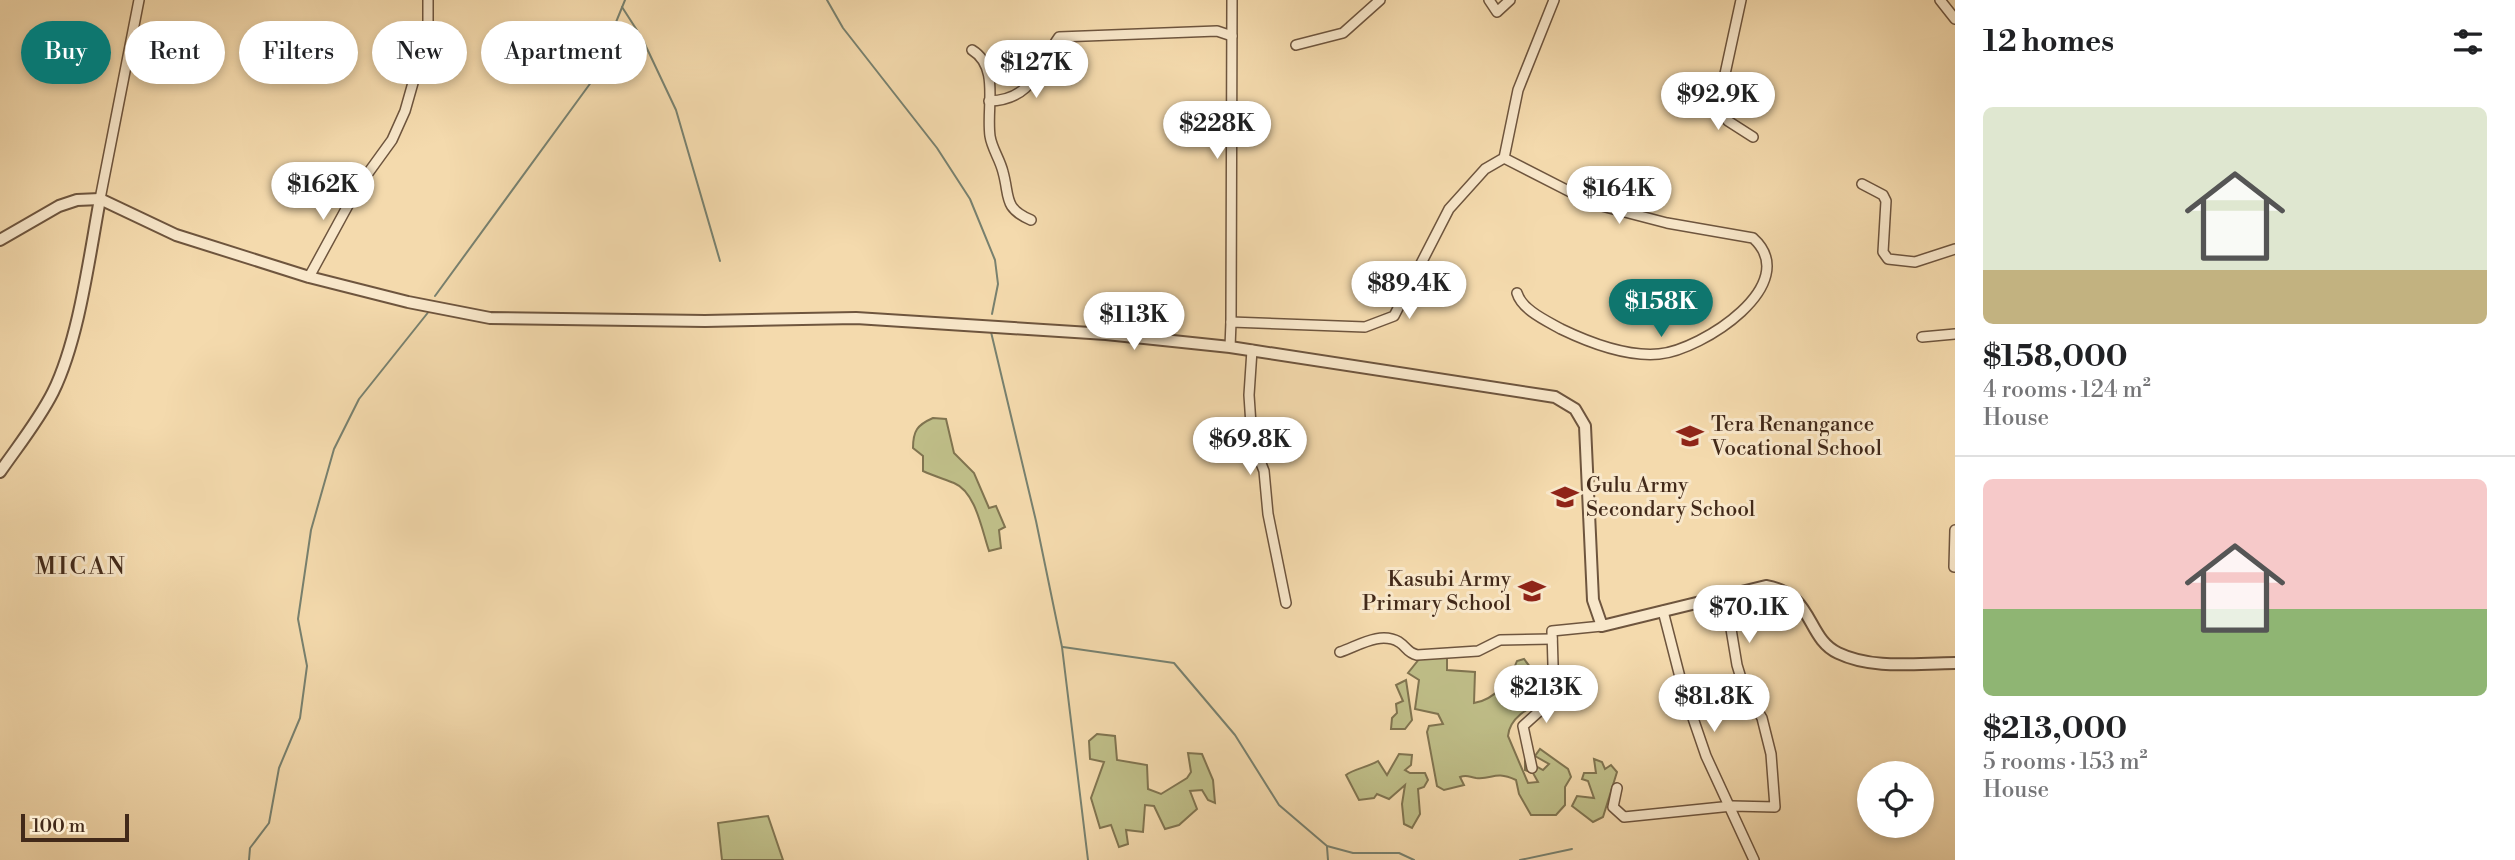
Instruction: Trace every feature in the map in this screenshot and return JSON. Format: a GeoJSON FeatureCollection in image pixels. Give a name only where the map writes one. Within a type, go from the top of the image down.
{"type":"FeatureCollection","features":[{"type":"Feature","properties":{"kind":"street"},"geometry":{"type":"LineString","coordinates":[[0,472],[42,411],[61,374],[88,266],[139,0]]}},
{"type":"Feature","properties":{"kind":"street"},"geometry":{"type":"LineString","coordinates":[[309,277],[358,187],[392,140],[405,111],[428,30],[428,0]]}},
{"type":"Feature","properties":{"kind":"street"},"geometry":{"type":"LineString","coordinates":[[1230,346],[1232,0]]}},
{"type":"Feature","properties":{"kind":"street"},"geometry":{"type":"LineString","coordinates":[[1296,45],[1343,33],[1380,0]]}},
{"type":"Feature","properties":{"kind":"street"},"geometry":{"type":"LineString","coordinates":[[1489,0],[1497,12],[1510,0]]}},
{"type":"Feature","properties":{"kind":"street"},"geometry":{"type":"LineString","coordinates":[[1231,322],[1365,327],[1390,319],[1399,310],[1449,209],[1485,169],[1504,158],[1518,90],[1554,0]]}},
{"type":"Feature","properties":{"kind":"street"},"geometry":{"type":"LineString","coordinates":[[1741,0],[1720,97],[1728,121],[1753,137]]}},
{"type":"Feature","properties":{"kind":"street"},"geometry":{"type":"LineString","coordinates":[[1940,0],[1955,19]]}},
{"type":"Feature","properties":{"kind":"street"},"geometry":{"type":"LineString","coordinates":[[989,102],[1023,91],[1045,64],[1059,37],[1217,31],[1232,36]]}},
{"type":"Feature","properties":{"kind":"street"},"geometry":{"type":"LineString","coordinates":[[972,50],[984,60],[990,74],[991,141],[1002,167],[1010,205],[1015,213],[1031,220]]}},
{"type":"Feature","properties":{"kind":"street"},"geometry":{"type":"LineString","coordinates":[[1504,158],[1594,204],[1667,223],[1753,238],[1768,258],[1768,270],[1761,286],[1733,319],[1698,344],[1656,355],[1611,349],[1571,333],[1541,318],[1518,298],[1517,293]]}},
{"type":"Feature","properties":{"kind":"street"},"geometry":{"type":"LineString","coordinates":[[1862,184],[1883,195],[1886,201],[1883,252],[1888,259],[1915,262],[1955,249]]}},
{"type":"Feature","properties":{"kind":"street"},"geometry":{"type":"LineString","coordinates":[[0,240],[59,206],[77,200],[100,200],[176,234],[309,277],[408,302],[490,318],[856,318],[1106,334],[1230,346],[1555,397],[1575,409],[1585,426],[1593,600],[1602,626]]}},
{"type":"Feature","properties":{"kind":"street"},"geometry":{"type":"LineString","coordinates":[[1922,337],[1955,334]]}},
{"type":"Feature","properties":{"kind":"street"},"geometry":{"type":"LineString","coordinates":[[1252,350],[1249,394],[1252,440],[1264,471],[1268,514],[1286,603]]}},
{"type":"Feature","properties":{"kind":"street"},"geometry":{"type":"LineString","coordinates":[[1954,567],[1955,530]]}},
{"type":"Feature","properties":{"kind":"street"},"geometry":{"type":"LineString","coordinates":[[1532,768],[1523,726],[1554,698],[1552,631],[1602,626],[1725,593],[1766,586],[1781,588],[1799,603],[1828,646],[1862,662],[1955,663]]}},
{"type":"Feature","properties":{"kind":"street"},"geometry":{"type":"LineString","coordinates":[[1617,788],[1613,807],[1616,813],[1624,817],[1732,806],[1775,807],[1771,754],[1762,718],[1737,665],[1725,593]]}},
{"type":"Feature","properties":{"kind":"street"},"geometry":{"type":"LineString","coordinates":[[1663,611],[1683,690],[1706,756],[1732,806],[1754,860]]}},
{"type":"Feature","properties":{"kind":"street"},"geometry":{"type":"LineString","coordinates":[[1340,652],[1382,638],[1400,643],[1408,652],[1417,654],[1478,651],[1500,640],[1552,639]]}},
{"type":"Feature","properties":{"kind":"street"},"geometry":{"type":"LineString","coordinates":[[1683,690],[1734,702],[1753,703]]}},
{"type":"Feature","properties":{"kind":"shaded area"},"geometry":{"type":"Polygon","coordinates":[[[933,418],[946,419],[954,453],[974,473],[989,508],[996,506],[1005,527],[999,530],[1001,548],[989,551],[973,503],[962,488],[923,471],[923,456],[913,448],[914,437],[923,423],[933,418]]]}},
{"type":"Feature","properties":{"kind":"shaded area"},"geometry":{"type":"Polygon","coordinates":[[[1447,651],[1447,670],[1475,672],[1474,703],[1495,693],[1506,682],[1517,661],[1524,659],[1552,696],[1519,716],[1513,722],[1508,736],[1528,783],[1538,782],[1533,773],[1525,770],[1525,760],[1543,770],[1549,764],[1535,756],[1540,749],[1568,769],[1571,777],[1565,787],[1565,805],[1556,815],[1531,815],[1519,794],[1516,780],[1509,777],[1464,776],[1460,777],[1464,785],[1444,790],[1437,786],[1427,732],[1429,726],[1443,724],[1438,714],[1415,709],[1419,680],[1408,673],[1424,653],[1447,651]]]}},
{"type":"Feature","properties":{"kind":"shaded area"},"geometry":{"type":"Polygon","coordinates":[[[1406,680],[1412,720],[1405,729],[1391,729],[1392,718],[1397,713],[1396,704],[1403,701],[1396,685],[1406,680]]]}},
{"type":"Feature","properties":{"kind":"shaded area"},"geometry":{"type":"Polygon","coordinates":[[[1097,734],[1115,736],[1117,760],[1147,765],[1148,789],[1161,794],[1187,778],[1191,772],[1188,753],[1202,754],[1213,780],[1215,803],[1208,800],[1202,790],[1190,791],[1197,809],[1179,825],[1165,829],[1154,806],[1145,805],[1143,832],[1126,830],[1128,844],[1119,847],[1111,825],[1100,828],[1091,798],[1104,762],[1090,759],[1089,741],[1097,734]]]}},
{"type":"Feature","properties":{"kind":"shaded area"},"geometry":{"type":"Polygon","coordinates":[[[1399,754],[1412,755],[1411,765],[1405,770],[1410,773],[1425,773],[1428,780],[1424,787],[1418,789],[1420,814],[1412,828],[1404,824],[1402,804],[1405,785],[1389,799],[1377,794],[1374,798],[1359,800],[1346,775],[1378,761],[1387,775],[1399,754]]]}},
{"type":"Feature","properties":{"kind":"shaded area"},"geometry":{"type":"Polygon","coordinates":[[[1594,759],[1602,762],[1605,769],[1611,765],[1617,772],[1603,817],[1593,822],[1572,806],[1577,796],[1594,798],[1588,781],[1582,779],[1584,773],[1596,773],[1594,759]]]}},
{"type":"Feature","properties":{"kind":"shaded area"},"geometry":{"type":"Polygon","coordinates":[[[768,816],[783,860],[722,860],[718,823],[768,816]]]}},
{"type":"Feature","properties":{"kind":"waterway"},"geometry":{"type":"LineString","coordinates":[[435,296],[592,81],[625,0]]}},
{"type":"Feature","properties":{"kind":"waterway"},"geometry":{"type":"LineString","coordinates":[[827,0],[843,28],[937,148],[970,199],[995,260],[998,284],[992,314]]}},
{"type":"Feature","properties":{"kind":"waterway"},"geometry":{"type":"LineString","coordinates":[[622,7],[642,38],[676,110],[720,261]]}},
{"type":"Feature","properties":{"kind":"waterway"},"geometry":{"type":"LineString","coordinates":[[249,860],[250,848],[269,823],[279,768],[300,718],[307,666],[298,619],[311,530],[334,449],[359,399],[430,310]]}},
{"type":"Feature","properties":{"kind":"waterway"},"geometry":{"type":"LineString","coordinates":[[991,332],[1036,521],[1062,647],[1088,860]]}},
{"type":"Feature","properties":{"kind":"waterway"},"geometry":{"type":"LineString","coordinates":[[1063,647],[1174,663],[1235,735],[1279,805],[1327,846],[1353,853],[1399,853],[1414,860]]}},
{"type":"Feature","properties":{"kind":"waterway"},"geometry":{"type":"LineString","coordinates":[[1327,847],[1328,860]]}},
{"type":"Feature","properties":{"kind":"waterway"},"geometry":{"type":"LineString","coordinates":[[1520,860],[1572,849]]}},
{"type":"Feature","properties":{"kind":"place","name":"Tera Renangance Vocational School"},"geometry":{"type":"Point","coordinates":[1690,436]}},
{"type":"Feature","properties":{"kind":"place","name":"Gulu Army Secondary School"},"geometry":{"type":"Point","coordinates":[1565,497]}},
{"type":"Feature","properties":{"kind":"place","name":"Kasubi Army Primary School"},"geometry":{"type":"Point","coordinates":[1532,591]}},
{"type":"Feature","properties":{"kind":"district","name":"MICAN"},"geometry":{"type":"Point","coordinates":[81,566]}}]}
